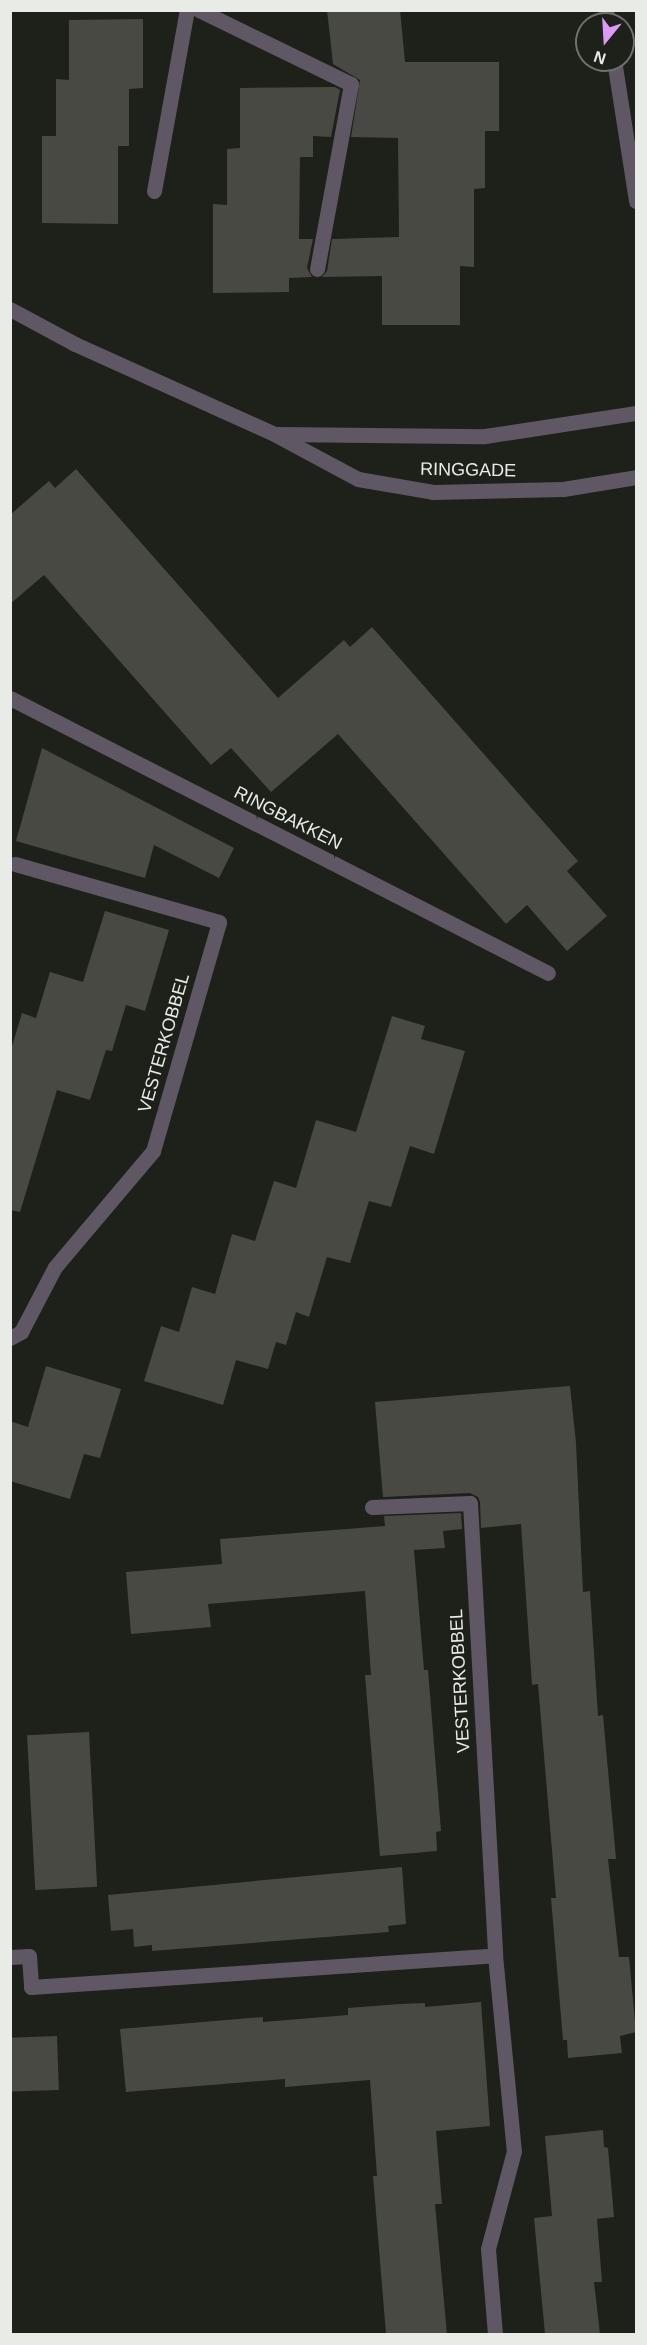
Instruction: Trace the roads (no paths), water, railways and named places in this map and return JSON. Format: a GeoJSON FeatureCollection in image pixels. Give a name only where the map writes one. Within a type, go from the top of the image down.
{"type":"FeatureCollection","features":[{"type":"Feature","properties":{"kind":"street"},"geometry":{"type":"LineString","coordinates":[[154,191],[187,10]]}},
{"type":"Feature","properties":{"kind":"street"},"geometry":{"type":"LineString","coordinates":[[199,10],[351,84],[317,269]]}},
{"type":"Feature","properties":{"kind":"street"},"geometry":{"type":"LineString","coordinates":[[616,72],[636,201]]}},
{"type":"Feature","properties":{"kind":"street","name":"RINGGADE"},"geometry":{"type":"LineString","coordinates":[[10,309],[75,344],[274,434],[358,479],[433,492],[563,489],[636,477]]}},
{"type":"Feature","properties":{"kind":"street","name":"RINGGADE"},"geometry":{"type":"LineString","coordinates":[[274,434],[485,436],[636,413]]}},
{"type":"Feature","properties":{"kind":"street","name":"RINGBAKKEN"},"geometry":{"type":"LineString","coordinates":[[10,698],[548,973]]}},
{"type":"Feature","properties":{"kind":"street","name":"VESTERKOBBEL"},"geometry":{"type":"LineString","coordinates":[[10,1338],[21,1332],[55,1267],[153,1151],[219,922],[15,864]]}},
{"type":"Feature","properties":{"kind":"street","name":"VESTERKOBBEL"},"geometry":{"type":"LineString","coordinates":[[372,1507],[470,1503],[495,1955],[514,2151],[488,2249],[495,2334]]}},
{"type":"Feature","properties":{"kind":"street"},"geometry":{"type":"LineString","coordinates":[[10,1957],[28,1956],[31,1987],[495,1955]]}}]}
